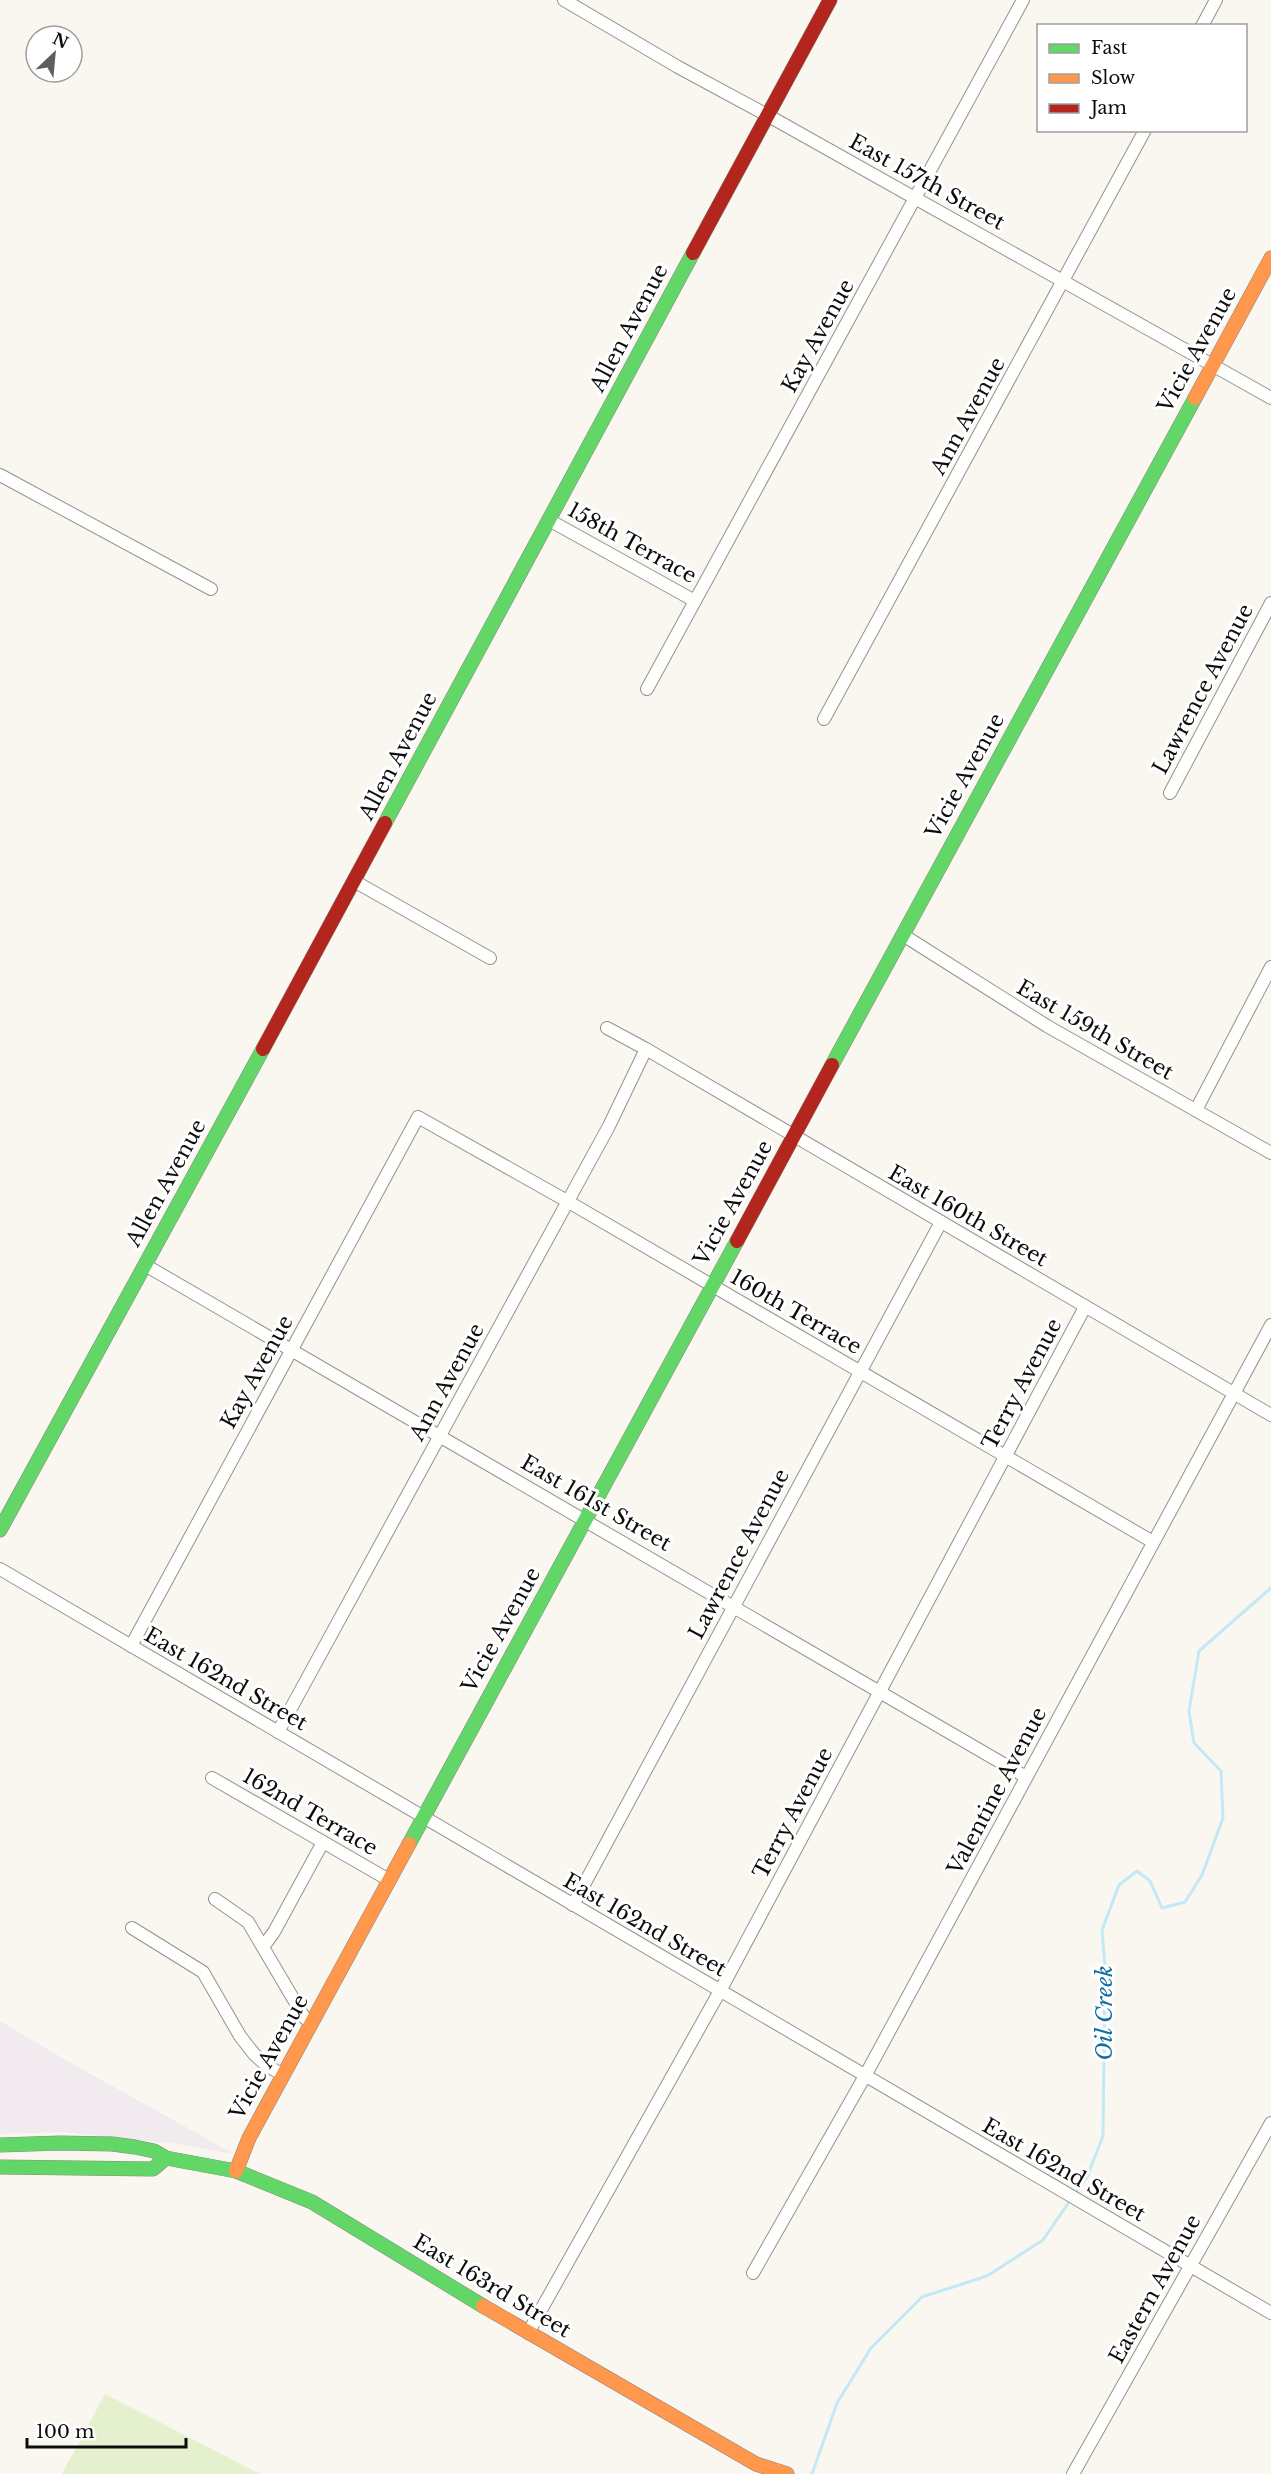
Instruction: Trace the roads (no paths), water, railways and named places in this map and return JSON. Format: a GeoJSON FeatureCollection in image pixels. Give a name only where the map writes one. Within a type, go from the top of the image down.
{"type":"FeatureCollection","features":[{"type":"Feature","properties":{"kind":"street","name":"East 157th Street"},"geometry":{"type":"LineString","coordinates":[[564,0],[585,5],[678,67],[1271,398]]}},
{"type":"Feature","properties":{"kind":"street","name":"Allen Avenue"},"geometry":{"type":"LineString","coordinates":[[0,1530],[830,0]]}},
{"type":"Feature","properties":{"kind":"street","name":"Kay Avenue"},"geometry":{"type":"LineString","coordinates":[[647,689],[1023,0]]}},
{"type":"Feature","properties":{"kind":"street"},"geometry":{"type":"LineString","coordinates":[[1203,24],[1216,0]]}},
{"type":"Feature","properties":{"kind":"street","name":"Ann Avenue"},"geometry":{"type":"LineString","coordinates":[[824,719],[1144,132]]}},
{"type":"Feature","properties":{"kind":"street","name":"Vicie Avenue"},"geometry":{"type":"LineString","coordinates":[[236,2171],[249,2138],[283,2075],[1271,258]]}},
{"type":"Feature","properties":{"kind":"street"},"geometry":{"type":"LineString","coordinates":[[0,475],[211,589]]}},
{"type":"Feature","properties":{"kind":"street","name":"158th Terrace"},"geometry":{"type":"LineString","coordinates":[[549,520],[695,601]]}},
{"type":"Feature","properties":{"kind":"street","name":"Lawrence Avenue"},"geometry":{"type":"LineString","coordinates":[[1170,793],[1271,603]]}},
{"type":"Feature","properties":{"kind":"street"},"geometry":{"type":"LineString","coordinates":[[354,881],[490,958]]}},
{"type":"Feature","properties":{"kind":"street","name":"East 159th Street"},"geometry":{"type":"LineString","coordinates":[[903,935],[1047,1026],[1271,1153]]}},
{"type":"Feature","properties":{"kind":"street"},"geometry":{"type":"LineString","coordinates":[[1196,1110],[1271,967]]}},
{"type":"Feature","properties":{"kind":"street","name":"East 160th Street"},"geometry":{"type":"LineString","coordinates":[[607,1029],[646,1049],[1271,1415]]}},
{"type":"Feature","properties":{"kind":"street","name":"Ann Avenue"},"geometry":{"type":"LineString","coordinates":[[278,1732],[609,1126],[646,1049]]}},
{"type":"Feature","properties":{"kind":"street","name":"Kay Avenue"},"geometry":{"type":"LineString","coordinates":[[131,1646],[418,1117]]}},
{"type":"Feature","properties":{"kind":"street","name":"160th Terrace"},"geometry":{"type":"LineString","coordinates":[[418,1117],[567,1201],[1153,1542]]}},
{"type":"Feature","properties":{"kind":"street","name":"Lawrence Avenue"},"geometry":{"type":"LineString","coordinates":[[573,1905],[940,1222]]}},
{"type":"Feature","properties":{"kind":"street","name":"East 161st Street"},"geometry":{"type":"LineString","coordinates":[[145,1265],[1026,1778]]}},
{"type":"Feature","properties":{"kind":"street","name":"Terry Avenue"},"geometry":{"type":"LineString","coordinates":[[528,2333],[720,1991],[1085,1307]]}},
{"type":"Feature","properties":{"kind":"street","name":"Valentine Avenue"},"geometry":{"type":"LineString","coordinates":[[753,2273],[865,2076],[1271,1325]]}},
{"type":"Feature","properties":{"kind":"street","name":"East 162nd Street"},"geometry":{"type":"LineString","coordinates":[[0,1569],[1271,2313]]}},
{"type":"Feature","properties":{"kind":"street","name":"162nd Terrace"},"geometry":{"type":"LineString","coordinates":[[212,1778],[389,1880]]}},
{"type":"Feature","properties":{"kind":"street"},"geometry":{"type":"LineString","coordinates":[[263,1947],[323,1842]]}},
{"type":"Feature","properties":{"kind":"street"},"geometry":{"type":"LineString","coordinates":[[215,1899],[248,1922],[304,2017],[311,2024]]}},
{"type":"Feature","properties":{"kind":"street"},"geometry":{"type":"LineString","coordinates":[[132,1928],[203,1972],[240,2036],[266,2066],[283,2075]]}},
{"type":"Feature","properties":{"kind":"street","name":"Eastern Avenue"},"geometry":{"type":"LineString","coordinates":[[1073,2474],[1271,2123]]}},
{"type":"Feature","properties":{"kind":"street","name":"East 163rd Street"},"geometry":{"type":"LineString","coordinates":[[0,2145],[119,2145],[159,2152],[166,2158],[236,2171],[312,2202],[754,2469],[785,2473]]}},
{"type":"Feature","properties":{"kind":"street"},"geometry":{"type":"LineString","coordinates":[[0,2167],[153,2169],[166,2158]]}},
{"type":"Feature","properties":{"kind":"waterway","name":"Oil Creek"},"geometry":{"type":"LineString","coordinates":[[1075,2193],[1087,2177],[1103,2136],[1105,1966],[1102,1930],[1119,1885],[1137,1871],[1150,1881],[1162,1908],[1185,1902],[1202,1875],[1223,1818],[1221,1771],[1194,1743],[1189,1711],[1199,1651],[1271,1588]]}},
{"type":"Feature","properties":{"kind":"waterway","name":"Oil Creek"},"geometry":{"type":"LineString","coordinates":[[812,2474],[837,2403],[871,2348],[922,2297],[987,2276],[1043,2240],[1071,2199]]}}]}
